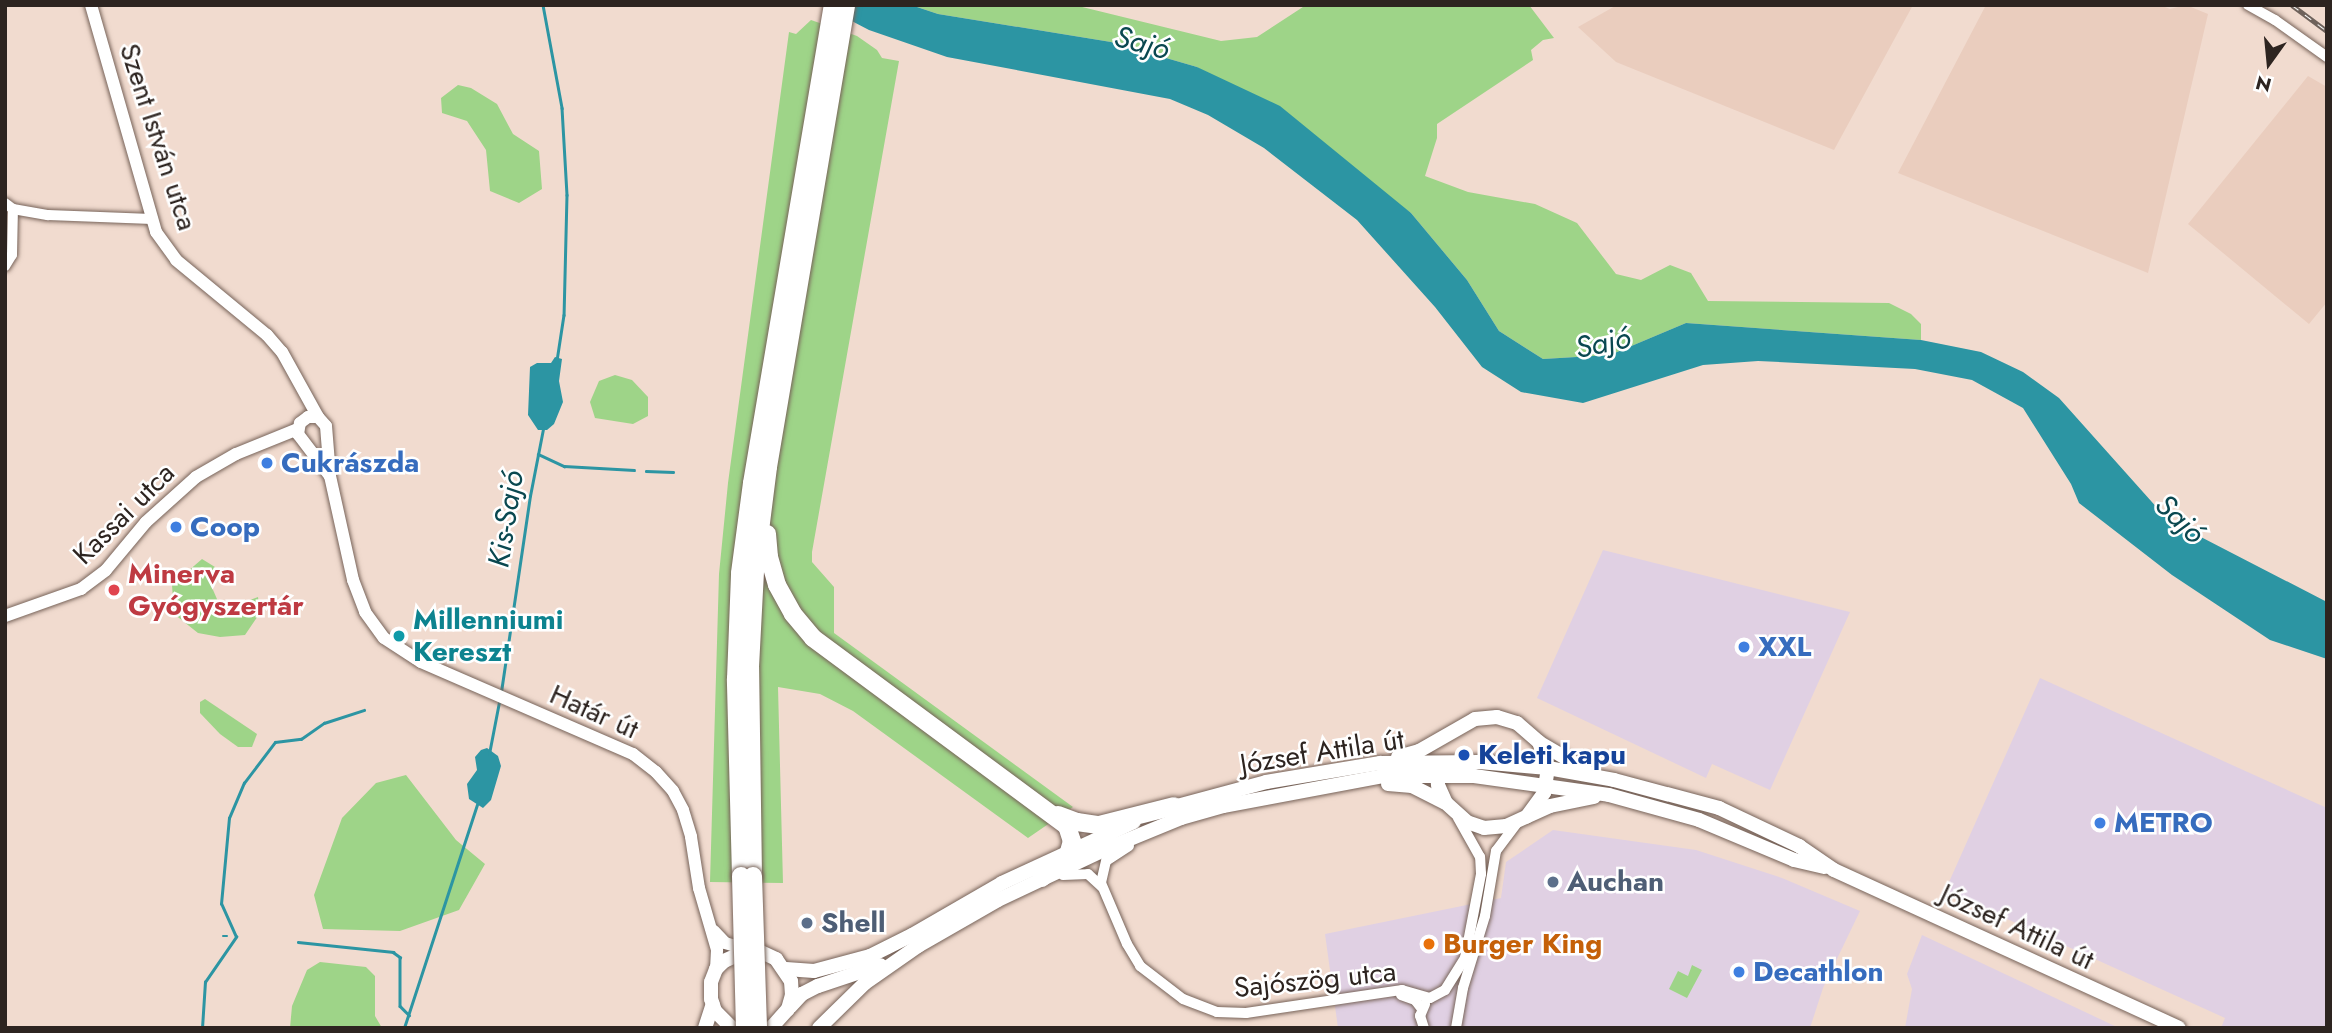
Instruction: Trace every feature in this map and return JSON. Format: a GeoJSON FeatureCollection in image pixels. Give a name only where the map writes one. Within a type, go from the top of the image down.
{"type":"FeatureCollection","features":[{"type":"Feature","properties":{"kind":"highway"},"geometry":{"type":"LineString","coordinates":[[745,1028],[752,618],[768,467],[834,42],[833,5]]}},
{"type":"Feature","properties":{"kind":"highway"},"geometry":{"type":"LineString","coordinates":[[758,1028],[736,717],[740,573],[752,483],[834,42],[846,5]]}},
{"type":"Feature","properties":{"kind":"highway"},"geometry":{"type":"LineString","coordinates":[[768,467],[769,557],[777,585],[802,626],[826,650],[1049,810],[1070,831],[1070,849],[1064,861],[1042,878]]}},
{"type":"Feature","properties":{"kind":"highway"},"geometry":{"type":"LineString","coordinates":[[1049,810],[1077,822],[1098,825],[1178,812]]}},
{"type":"Feature","properties":{"kind":"main road","name":"Szent István utca"},"geometry":{"type":"LineString","coordinates":[[91,5],[133,144],[156,232],[176,260],[267,335],[282,352],[318,417]]}},
{"type":"Feature","properties":{"kind":"main road"},"geometry":{"type":"LineString","coordinates":[[306,395],[301,424],[306,444],[330,477]]}},
{"type":"Feature","properties":{"kind":"main road"},"geometry":{"type":"LineString","coordinates":[[301,424],[318,417],[326,426],[330,477]]}},
{"type":"Feature","properties":{"kind":"main road","name":"Kassai utca"},"geometry":{"type":"LineString","coordinates":[[5,616],[81,589],[106,570],[146,522],[181,489],[212,466],[301,424]]}},
{"type":"Feature","properties":{"kind":"main road"},"geometry":{"type":"LineString","coordinates":[[272,438],[318,444],[326,437]]}},
{"type":"Feature","properties":{"kind":"main road","name":"Határ út"},"geometry":{"type":"LineString","coordinates":[[330,477],[353,580],[365,612],[384,638],[411,657],[618,748],[656,772],[679,802],[691,837],[699,888],[713,931],[716,969]]}},
{"type":"Feature","properties":{"kind":"main road"},"geometry":{"type":"LineString","coordinates":[[1380,763],[1419,751],[1475,719],[1497,717],[1517,723],[1539,742],[1580,768],[1614,780]]}},
{"type":"Feature","properties":{"kind":"main road"},"geometry":{"type":"LineString","coordinates":[[1446,803],[1437,785],[1437,767],[1443,745],[1455,731]]}},
{"type":"Feature","properties":{"kind":"main road"},"geometry":{"type":"LineString","coordinates":[[1523,819],[1538,804],[1547,784],[1548,768],[1539,742]]}},
{"type":"Feature","properties":{"kind":"main road","name":"József Attila út"},"geometry":{"type":"LineString","coordinates":[[786,969],[804,972],[836,967],[912,935],[1002,883],[1070,849],[1266,782],[1380,763],[1437,767],[1548,768],[1614,780],[1719,808],[1799,846],[1834,870],[2179,1028]]}},
{"type":"Feature","properties":{"kind":"main road","name":"József Attila út"},"geometry":{"type":"LineString","coordinates":[[898,957],[998,900],[1178,812],[1437,767],[1609,795],[1699,820],[1794,860],[1834,870]]}},
{"type":"Feature","properties":{"kind":"main road"},"geometry":{"type":"LineString","coordinates":[[1335,784],[1402,783],[1432,794],[1456,814],[1484,828],[1506,826],[1561,803],[1609,795]]}},
{"type":"Feature","properties":{"kind":"main road"},"geometry":{"type":"LineString","coordinates":[[713,931],[725,943],[771,955],[786,969],[793,988],[788,1009]]}},
{"type":"Feature","properties":{"kind":"main road"},"geometry":{"type":"LineString","coordinates":[[732,1028],[719,1017],[710,988],[716,969],[734,954],[752,951]]}},
{"type":"Feature","properties":{"kind":"main road"},"geometry":{"type":"LineString","coordinates":[[771,1028],[802,994],[898,957]]}},
{"type":"Feature","properties":{"kind":"main road"},"geometry":{"type":"LineString","coordinates":[[819,1028],[865,983],[898,957]]}},
{"type":"Feature","properties":{"kind":"main road"},"geometry":{"type":"LineString","coordinates":[[705,1028],[713,1004]]}},
{"type":"Feature","properties":{"kind":"street"},"geometry":{"type":"LineString","coordinates":[[2248,5],[2275,20],[2327,57]]}},
{"type":"Feature","properties":{"kind":"street"},"geometry":{"type":"LineString","coordinates":[[5,265],[12,255],[9,206],[48,215],[152,219]]}},
{"type":"Feature","properties":{"kind":"street"},"geometry":{"type":"LineString","coordinates":[[1102,887],[1101,870],[1112,855],[1172,827],[1178,812]]}},
{"type":"Feature","properties":{"kind":"street","name":"Sajószög utca"},"geometry":{"type":"LineString","coordinates":[[1102,887],[1140,966],[1166,989],[1217,1012],[1246,1013],[1402,990],[1434,997],[1451,982],[1465,958],[1481,874],[1480,857],[1456,814]]}},
{"type":"Feature","properties":{"kind":"street"},"geometry":{"type":"LineString","coordinates":[[1456,1028],[1460,1018],[1458,1008],[1476,951],[1496,851],[1523,819]]}},
{"type":"Feature","properties":{"kind":"street"},"geometry":{"type":"LineString","coordinates":[[998,900],[1010,900],[1072,872],[1088,874],[1102,887]]}},
{"type":"Feature","properties":{"kind":"street"},"geometry":{"type":"LineString","coordinates":[[1387,992],[1415,1000],[1422,1009]]}},
{"type":"Feature","properties":{"kind":"street"},"geometry":{"type":"LineString","coordinates":[[1424,1028],[1420,1021],[1422,1009],[1434,997],[1449,998],[1458,1008]]}},
{"type":"Feature","properties":{"kind":"shaded area"},"geometry":{"type":"Polygon","coordinates":[[[1617,5],[1913,5],[1834,150],[1616,62],[1578,27],[1617,5]]]}},
{"type":"Feature","properties":{"kind":"shaded area"},"geometry":{"type":"Polygon","coordinates":[[[1986,5],[2160,5],[2170,9],[2186,5],[2208,14],[2148,273],[1898,173],[1986,5]]]}},
{"type":"Feature","properties":{"kind":"shaded area"},"geometry":{"type":"Polygon","coordinates":[[[2308,76],[2327,87],[2327,302],[2309,324],[2188,224],[2308,76]]]}},
{"type":"Feature","properties":{"kind":"shaded area"},"geometry":{"type":"Polygon","coordinates":[[[1603,550],[1850,612],[1770,790],[1712,764],[1706,778],[1537,698],[1603,550]]]}},
{"type":"Feature","properties":{"kind":"shaded area"},"geometry":{"type":"Polygon","coordinates":[[[2040,678],[2327,808],[2327,1028],[2221,1028],[2225,1018],[1945,891],[2040,678]]]}},
{"type":"Feature","properties":{"kind":"shaded area"},"geometry":{"type":"Polygon","coordinates":[[[1553,830],[1696,850],[1782,878],[1860,911],[1823,988],[1810,1028],[1338,1028],[1325,934],[1501,898],[1506,862],[1553,830]]]}},
{"type":"Feature","properties":{"kind":"shaded area"},"geometry":{"type":"Polygon","coordinates":[[[1922,935],[2119,1028],[1905,1028],[1912,989],[1907,974],[1922,935]]]}},
{"type":"Feature","properties":{"kind":"green space"},"geometry":{"type":"Polygon","coordinates":[[[911,5],[1074,5],[1221,41],[1257,37],[1306,5],[1529,5],[1554,38],[1543,40],[1531,50],[1533,60],[1437,124],[1437,138],[1425,176],[1468,192],[1535,204],[1577,223],[1616,274],[1641,280],[1670,265],[1691,273],[1708,301],[1889,303],[1911,314],[1921,324],[1921,340],[1686,323],[1610,355],[1543,359],[1499,331],[1467,280],[1411,213],[1197,67],[1111,42],[938,14],[911,5]]]}},
{"type":"Feature","properties":{"kind":"green space"},"geometry":{"type":"Polygon","coordinates":[[[811,20],[857,36],[877,50],[882,58],[899,61],[812,552],[812,562],[834,587],[834,633],[1073,807],[1028,838],[853,711],[820,694],[778,687],[783,883],[710,882],[719,574],[728,483],[789,32],[796,34],[811,20]]]}},
{"type":"Feature","properties":{"kind":"green space"},"geometry":{"type":"Polygon","coordinates":[[[458,85],[471,88],[497,104],[513,134],[539,151],[542,189],[519,203],[490,191],[486,150],[467,121],[442,113],[441,98],[458,85]]]}},
{"type":"Feature","properties":{"kind":"green space"},"geometry":{"type":"Polygon","coordinates":[[[615,375],[632,380],[648,397],[648,416],[633,424],[595,418],[590,402],[599,381],[615,375]]]}},
{"type":"Feature","properties":{"kind":"green space"},"geometry":{"type":"Polygon","coordinates":[[[202,559],[215,567],[210,583],[220,606],[234,606],[258,597],[260,613],[245,635],[220,637],[198,633],[174,614],[172,585],[202,559]]]}},
{"type":"Feature","properties":{"kind":"green space"},"geometry":{"type":"Polygon","coordinates":[[[205,699],[257,734],[252,747],[238,747],[220,734],[200,713],[200,702],[205,699]]]}},
{"type":"Feature","properties":{"kind":"green space"},"geometry":{"type":"Polygon","coordinates":[[[406,775],[456,840],[485,864],[459,910],[400,931],[323,929],[314,895],[342,818],[376,783],[406,775]]]}},
{"type":"Feature","properties":{"kind":"green space"},"geometry":{"type":"Polygon","coordinates":[[[320,962],[366,967],[375,976],[375,1016],[382,1028],[290,1028],[292,1006],[307,970],[320,962]]]}},
{"type":"Feature","properties":{"kind":"green space"},"geometry":{"type":"Polygon","coordinates":[[[1692,965],[1702,970],[1687,998],[1669,989],[1678,971],[1688,976],[1692,965]]]}},
{"type":"Feature","properties":{"kind":"water"},"geometry":{"type":"Polygon","coordinates":[[[821,5],[911,5],[938,14],[1111,42],[1197,67],[1280,106],[1411,213],[1467,280],[1499,331],[1543,359],[1610,355],[1686,323],[1921,340],[1981,352],[2023,372],[2059,398],[2168,520],[2327,602],[2327,659],[2270,640],[2172,575],[2079,503],[2071,484],[2023,408],[1972,380],[1915,369],[1758,361],[1703,365],[1583,403],[1521,392],[1482,367],[1435,307],[1357,220],[1264,148],[1208,115],[1170,99],[947,57],[869,30],[821,5]]]}},
{"type":"Feature","properties":{"kind":"water"},"geometry":{"type":"Polygon","coordinates":[[[555,357],[562,359],[559,381],[563,402],[554,424],[547,430],[538,430],[528,415],[530,367],[537,363],[551,363],[555,357]]]}},
{"type":"Feature","properties":{"kind":"water"},"geometry":{"type":"Polygon","coordinates":[[[487,748],[498,756],[501,766],[491,800],[483,808],[469,799],[467,784],[477,770],[475,757],[487,748]]]}},
{"type":"Feature","properties":{"kind":"waterway","name":"Kis-Sajó"},"geometry":{"type":"LineString","coordinates":[[543,5],[562,108],[567,195],[564,315],[557,361]]}},
{"type":"Feature","properties":{"kind":"waterway","name":"Kis-Sajó"},"geometry":{"type":"LineString","coordinates":[[501,692],[530,496],[543,429]]}},
{"type":"Feature","properties":{"kind":"waterway"},"geometry":{"type":"LineString","coordinates":[[538,454],[564,466],[634,470]]}},
{"type":"Feature","properties":{"kind":"waterway"},"geometry":{"type":"LineString","coordinates":[[646,471],[673,472]]}},
{"type":"Feature","properties":{"kind":"waterway","name":"Kis-Sajó"},"geometry":{"type":"LineString","coordinates":[[489,754],[499,702]]}},
{"type":"Feature","properties":{"kind":"waterway"},"geometry":{"type":"LineString","coordinates":[[236,937],[221,904],[229,818],[244,783],[275,742],[301,739],[324,723],[364,710]]}},
{"type":"Feature","properties":{"kind":"waterway","name":"Kis-Sajó"},"geometry":{"type":"LineString","coordinates":[[404,1028],[477,805]]}},
{"type":"Feature","properties":{"kind":"waterway"},"geometry":{"type":"LineString","coordinates":[[202,1028],[205,982],[236,937]]}},
{"type":"Feature","properties":{"kind":"waterway"},"geometry":{"type":"LineString","coordinates":[[298,942],[393,952],[400,957],[400,1006],[409,1015]]}},
{"type":"Feature","properties":{"kind":"railway"},"geometry":{"type":"LineString","coordinates":[[2292,5],[2327,31]]}},
{"type":"Feature","properties":{"kind":"place","name":"Cukrászda"},"geometry":{"type":"Point","coordinates":[267,463]}},
{"type":"Feature","properties":{"kind":"place","name":"Coop"},"geometry":{"type":"Point","coordinates":[176,527]}},
{"type":"Feature","properties":{"kind":"place","name":"Minerva Gyógyszertár"},"geometry":{"type":"Point","coordinates":[114,590]}},
{"type":"Feature","properties":{"kind":"place","name":"Millenniumi Kereszt"},"geometry":{"type":"Point","coordinates":[399,636]}},
{"type":"Feature","properties":{"kind":"place","name":"XXL"},"geometry":{"type":"Point","coordinates":[1744,647]}},
{"type":"Feature","properties":{"kind":"place","name":"Keleti kapu"},"geometry":{"type":"Point","coordinates":[1464,755]}},
{"type":"Feature","properties":{"kind":"place","name":"METRO"},"geometry":{"type":"Point","coordinates":[2100,823]}},
{"type":"Feature","properties":{"kind":"place","name":"Auchan"},"geometry":{"type":"Point","coordinates":[1553,882]}},
{"type":"Feature","properties":{"kind":"place","name":"Shell"},"geometry":{"type":"Point","coordinates":[807,923]}},
{"type":"Feature","properties":{"kind":"place","name":"Burger King"},"geometry":{"type":"Point","coordinates":[1429,944]}},
{"type":"Feature","properties":{"kind":"place","name":"Decathlon"},"geometry":{"type":"Point","coordinates":[1739,972]}},
{"type":"Feature","properties":{"kind":"water label","name":"Sajó"},"geometry":{"type":"Point","coordinates":[1142,43]}},
{"type":"Feature","properties":{"kind":"water label","name":"Sajó"},"geometry":{"type":"Point","coordinates":[1603,343]}},
{"type":"Feature","properties":{"kind":"water label","name":"Sajó"},"geometry":{"type":"Point","coordinates":[2180,519]}}]}
